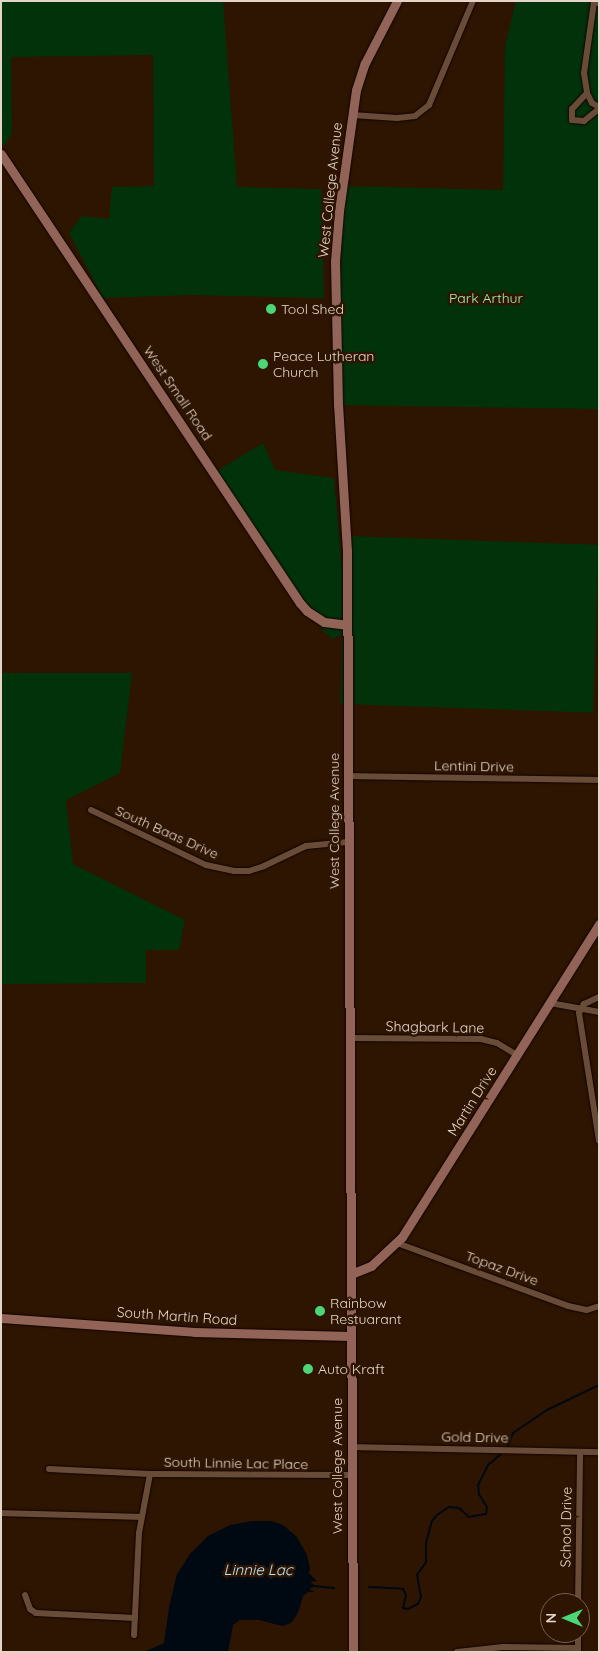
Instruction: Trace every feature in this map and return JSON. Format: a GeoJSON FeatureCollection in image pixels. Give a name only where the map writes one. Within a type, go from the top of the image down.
{"type":"FeatureCollection","features":[{"type":"Feature","properties":{"kind":"street","name":"West College Avenue"},"geometry":{"type":"LineString","coordinates":[[353,1652],[346,536],[338,405],[335,261],[339,211],[352,115],[364,63],[397,1]]}},
{"type":"Feature","properties":{"kind":"street"},"geometry":{"type":"LineString","coordinates":[[352,115],[397,118],[415,116],[430,105],[473,1]]}},
{"type":"Feature","properties":{"kind":"street"},"geometry":{"type":"LineString","coordinates":[[587,93],[572,108],[572,120],[584,122],[599,108],[592,103],[587,93],[584,73],[595,2]]}},
{"type":"Feature","properties":{"kind":"street","name":"West Small Road"},"geometry":{"type":"LineString","coordinates":[[1,154],[300,603],[307,611],[324,622],[347,625]]}},
{"type":"Feature","properties":{"kind":"street","name":"Lentini Drive"},"geometry":{"type":"LineString","coordinates":[[349,776],[599,780]]}},
{"type":"Feature","properties":{"kind":"street","name":"South Baas Drive"},"geometry":{"type":"LineString","coordinates":[[91,810],[206,865],[234,871],[249,871],[264,866],[306,846],[348,842]]}},
{"type":"Feature","properties":{"kind":"street","name":"Martin Drive"},"geometry":{"type":"LineString","coordinates":[[351,1274],[371,1266],[397,1243],[599,924]]}},
{"type":"Feature","properties":{"kind":"street"},"geometry":{"type":"LineString","coordinates":[[580,1009],[589,1001],[599,997]]}},
{"type":"Feature","properties":{"kind":"street"},"geometry":{"type":"LineString","coordinates":[[550,1003],[599,1012]]}},
{"type":"Feature","properties":{"kind":"street"},"geometry":{"type":"LineString","coordinates":[[580,1009],[599,1140]]}},
{"type":"Feature","properties":{"kind":"street","name":"Shagbark Lane"},"geometry":{"type":"LineString","coordinates":[[349,1038],[481,1039],[497,1043],[517,1055]]}},
{"type":"Feature","properties":{"kind":"street","name":"Topaz Drive"},"geometry":{"type":"LineString","coordinates":[[397,1243],[568,1306],[587,1310],[599,1306]]}},
{"type":"Feature","properties":{"kind":"street","name":"South Martin Road"},"geometry":{"type":"LineString","coordinates":[[1,1318],[194,1332],[350,1336]]}},
{"type":"Feature","properties":{"kind":"street","name":"Gold Drive"},"geometry":{"type":"LineString","coordinates":[[352,1447],[599,1452]]}},
{"type":"Feature","properties":{"kind":"street","name":"School Drive"},"geometry":{"type":"LineString","coordinates":[[578,1593],[580,1452]]}},
{"type":"Feature","properties":{"kind":"street","name":"South Linnie Lac Place"},"geometry":{"type":"LineString","coordinates":[[49,1470],[150,1474],[351,1475]]}},
{"type":"Feature","properties":{"kind":"street"},"geometry":{"type":"LineString","coordinates":[[134,1635],[141,1518],[150,1474]]}},
{"type":"Feature","properties":{"kind":"street"},"geometry":{"type":"LineString","coordinates":[[1,1513],[141,1518]]}},
{"type":"Feature","properties":{"kind":"street"},"geometry":{"type":"LineString","coordinates":[[25,1595],[27,1604],[36,1613],[135,1618]]}},
{"type":"Feature","properties":{"kind":"street"},"geometry":{"type":"LineString","coordinates":[[457,1652],[503,1647],[578,1650]]}},
{"type":"Feature","properties":{"kind":"green space"},"geometry":{"type":"Polygon","coordinates":[[[1,1],[223,1],[237,187],[321,189],[324,298],[191,295],[103,298],[69,233],[82,216],[109,219],[112,187],[154,186],[153,55],[11,57],[12,133],[4,146],[1,142],[1,1]]]}},
{"type":"Feature","properties":{"kind":"green space","name":"Park Arthur"},"geometry":{"type":"Polygon","coordinates":[[[516,1],[599,1],[599,409],[338,405],[343,186],[503,190],[505,46],[516,1]]]}},
{"type":"Feature","properties":{"kind":"green space"},"geometry":{"type":"Polygon","coordinates":[[[263,443],[275,470],[334,478],[342,567],[342,634],[333,639],[323,631],[217,471],[263,443]]]}},
{"type":"Feature","properties":{"kind":"green space"},"geometry":{"type":"Polygon","coordinates":[[[346,536],[599,545],[593,713],[340,704],[346,536]]]}},
{"type":"Feature","properties":{"kind":"green space"},"geometry":{"type":"Polygon","coordinates":[[[1,673],[132,673],[120,773],[66,800],[73,864],[185,920],[179,950],[146,950],[146,983],[1,984],[1,673]]]}},
{"type":"Feature","properties":{"kind":"water","name":"Linnie Lac"},"geometry":{"type":"Polygon","coordinates":[[[252,1521],[271,1521],[283,1525],[297,1537],[307,1555],[310,1568],[309,1573],[317,1581],[310,1582],[316,1586],[309,1589],[315,1592],[308,1592],[303,1596],[298,1613],[291,1623],[282,1626],[259,1620],[240,1620],[233,1625],[228,1652],[144,1652],[164,1643],[169,1607],[177,1574],[190,1554],[208,1536],[230,1525],[252,1521]]]}},
{"type":"Feature","properties":{"kind":"waterway"},"geometry":{"type":"LineString","coordinates":[[508,1445],[513,1433],[547,1410],[599,1385]]}},
{"type":"Feature","properties":{"kind":"waterway"},"geometry":{"type":"LineString","coordinates":[[369,1587],[403,1589],[406,1595],[403,1608],[408,1609],[418,1604],[421,1597],[417,1575],[426,1562],[426,1543],[432,1521],[449,1507],[459,1508],[469,1517],[486,1514],[487,1507],[479,1494],[478,1485],[488,1465],[501,1454]]}},
{"type":"Feature","properties":{"kind":"waterway"},"geometry":{"type":"LineString","coordinates":[[314,1586],[334,1588]]}},
{"type":"Feature","properties":{"kind":"place","name":"Tool Shed"},"geometry":{"type":"Point","coordinates":[271,309]}},
{"type":"Feature","properties":{"kind":"place","name":"Peace Lutheran Church"},"geometry":{"type":"Point","coordinates":[263,364]}},
{"type":"Feature","properties":{"kind":"place","name":"Rainbow Restuarant"},"geometry":{"type":"Point","coordinates":[320,1311]}},
{"type":"Feature","properties":{"kind":"place","name":"Auto Kraft"},"geometry":{"type":"Point","coordinates":[308,1369]}}]}
